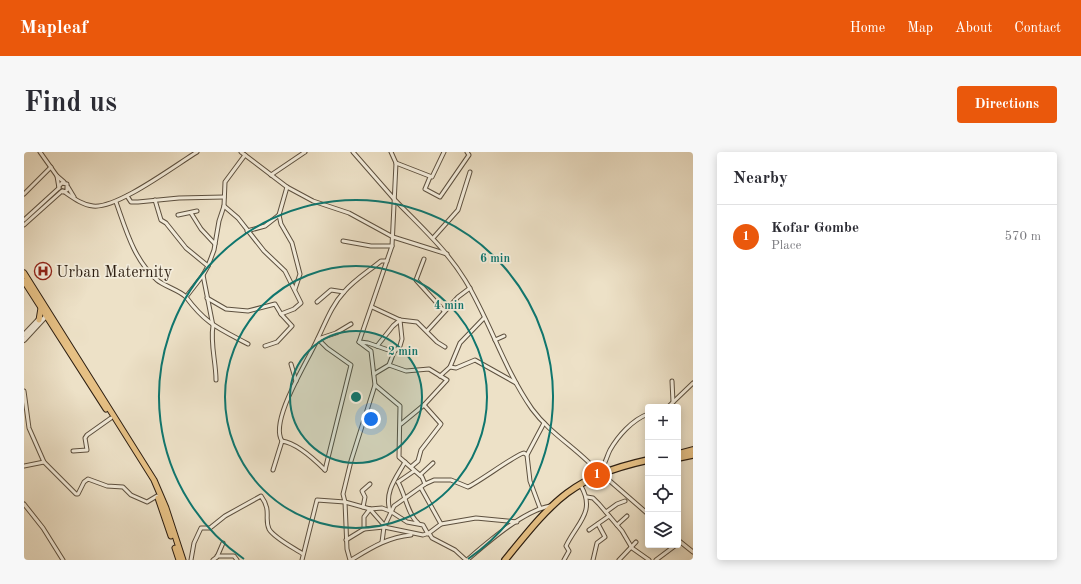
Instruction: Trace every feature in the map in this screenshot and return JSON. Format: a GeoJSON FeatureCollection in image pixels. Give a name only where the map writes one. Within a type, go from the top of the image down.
{"type":"FeatureCollection","features":[{"type":"Feature","properties":{"kind":"highway"},"geometry":{"type":"LineString","coordinates":[[681,453],[693,450]]}},
{"type":"Feature","properties":{"kind":"highway"},"geometry":{"type":"LineString","coordinates":[[681,457],[693,455]]}},
{"type":"Feature","properties":{"kind":"highway"},"geometry":{"type":"LineString","coordinates":[[505,560],[550,506],[570,490],[601,474],[620,467],[645,461]]}},
{"type":"Feature","properties":{"kind":"highway"},"geometry":{"type":"LineString","coordinates":[[509,560],[550,510],[581,486],[601,474],[645,465]]}},
{"type":"Feature","properties":{"kind":"main road"},"geometry":{"type":"LineString","coordinates":[[24,273],[47,313],[154,480],[166,508],[183,560]]}},
{"type":"Feature","properties":{"kind":"main road"},"geometry":{"type":"LineString","coordinates":[[24,281],[41,307],[47,313],[52,326],[140,462],[157,496],[179,560]]}},
{"type":"Feature","properties":{"kind":"main road"},"geometry":{"type":"LineString","coordinates":[[41,307],[40,321],[46,322],[52,326]]}},
{"type":"Feature","properties":{"kind":"street"},"geometry":{"type":"LineString","coordinates":[[40,152],[75,198]]}},
{"type":"Feature","properties":{"kind":"street"},"geometry":{"type":"LineString","coordinates":[[57,176],[59,187],[62,191],[92,206],[101,207],[116,202],[127,196],[197,152]]}},
{"type":"Feature","properties":{"kind":"street"},"geometry":{"type":"LineString","coordinates":[[241,152],[287,187],[313,201],[349,214],[393,237],[447,254]]}},
{"type":"Feature","properties":{"kind":"street"},"geometry":{"type":"LineString","coordinates":[[271,175],[305,152]]}},
{"type":"Feature","properties":{"kind":"street"},"geometry":{"type":"LineString","coordinates":[[353,152],[396,200],[434,237],[447,254],[470,288],[516,383],[544,423],[646,512]]}},
{"type":"Feature","properties":{"kind":"street"},"geometry":{"type":"LineString","coordinates":[[359,342],[392,246],[396,200],[396,163],[391,152]]}},
{"type":"Feature","properties":{"kind":"street"},"geometry":{"type":"LineString","coordinates":[[444,152],[425,189],[440,198],[468,155],[467,152]]}},
{"type":"Feature","properties":{"kind":"street"},"geometry":{"type":"LineString","coordinates":[[186,297],[208,266],[224,206],[225,182],[245,155]]}},
{"type":"Feature","properties":{"kind":"street"},"geometry":{"type":"LineString","coordinates":[[396,163],[430,177]]}},
{"type":"Feature","properties":{"kind":"street"},"geometry":{"type":"LineString","coordinates":[[24,194],[51,167]]}},
{"type":"Feature","properties":{"kind":"street"},"geometry":{"type":"LineString","coordinates":[[434,237],[458,210],[470,172]]}},
{"type":"Feature","properties":{"kind":"street"},"geometry":{"type":"LineString","coordinates":[[24,220],[64,182]]}},
{"type":"Feature","properties":{"kind":"street"},"geometry":{"type":"LineString","coordinates":[[24,225],[68,187]]}},
{"type":"Feature","properties":{"kind":"street"},"geometry":{"type":"LineString","coordinates":[[287,187],[279,215],[281,224],[292,243],[300,274],[295,289]]}},
{"type":"Feature","properties":{"kind":"street"},"geometry":{"type":"LineString","coordinates":[[127,196],[132,202],[224,197]]}},
{"type":"Feature","properties":{"kind":"street"},"geometry":{"type":"LineString","coordinates":[[155,200],[161,220],[166,223],[186,248],[208,266]]}},
{"type":"Feature","properties":{"kind":"street"},"geometry":{"type":"LineString","coordinates":[[116,202],[137,257],[157,280],[186,297],[196,311],[213,326],[248,344]]}},
{"type":"Feature","properties":{"kind":"street"},"geometry":{"type":"LineString","coordinates":[[224,206],[238,218],[264,252],[285,271],[295,289],[301,303],[294,309],[281,314]]}},
{"type":"Feature","properties":{"kind":"street"},"geometry":{"type":"LineString","coordinates":[[178,215],[197,211]]}},
{"type":"Feature","properties":{"kind":"street"},"geometry":{"type":"LineString","coordinates":[[191,213],[201,229],[215,244]]}},
{"type":"Feature","properties":{"kind":"street"},"geometry":{"type":"LineString","coordinates":[[247,231],[264,226],[279,215]]}},
{"type":"Feature","properties":{"kind":"street"},"geometry":{"type":"LineString","coordinates":[[344,241],[371,246],[392,246]]}},
{"type":"Feature","properties":{"kind":"street"},"geometry":{"type":"LineString","coordinates":[[424,259],[416,280],[444,311]]}},
{"type":"Feature","properties":{"kind":"street"},"geometry":{"type":"LineString","coordinates":[[318,339],[327,348],[352,365],[325,470],[312,456],[291,443],[282,441],[278,435],[281,417],[296,381],[329,314],[344,292],[381,261],[387,261]]}},
{"type":"Feature","properties":{"kind":"street"},"geometry":{"type":"LineString","coordinates":[[203,275],[213,326],[212,334],[216,364],[216,380]]}},
{"type":"Feature","properties":{"kind":"street"},"geometry":{"type":"LineString","coordinates":[[427,331],[458,297],[470,288]]}},
{"type":"Feature","properties":{"kind":"street"},"geometry":{"type":"LineString","coordinates":[[317,302],[332,290],[344,292]]}},
{"type":"Feature","properties":{"kind":"street"},"geometry":{"type":"LineString","coordinates":[[207,298],[226,309],[248,311],[275,304],[281,314],[292,326],[277,342],[265,346]]}},
{"type":"Feature","properties":{"kind":"street"},"geometry":{"type":"LineString","coordinates":[[372,307],[400,320],[412,320],[445,347]]}},
{"type":"Feature","properties":{"kind":"street"},"geometry":{"type":"LineString","coordinates":[[24,340],[47,313]]}},
{"type":"Feature","properties":{"kind":"street"},"geometry":{"type":"LineString","coordinates":[[440,376],[450,367],[460,343],[484,318]]}},
{"type":"Feature","properties":{"kind":"street"},"geometry":{"type":"LineString","coordinates":[[377,346],[393,326],[400,320]]}},
{"type":"Feature","properties":{"kind":"street"},"geometry":{"type":"LineString","coordinates":[[374,374],[389,365],[394,352],[400,346],[402,339],[400,320]]}},
{"type":"Feature","properties":{"kind":"street"},"geometry":{"type":"LineString","coordinates":[[24,335],[40,321]]}},
{"type":"Feature","properties":{"kind":"street"},"geometry":{"type":"LineString","coordinates":[[318,339],[336,333],[351,324]]}},
{"type":"Feature","properties":{"kind":"street"},"geometry":{"type":"LineString","coordinates":[[495,340],[504,336]]}},
{"type":"Feature","properties":{"kind":"street"},"geometry":{"type":"LineString","coordinates":[[359,342],[394,352]]}},
{"type":"Feature","properties":{"kind":"street"},"geometry":{"type":"LineString","coordinates":[[359,342],[371,351],[370,354],[375,385],[344,488],[346,549],[351,560],[382,542],[399,536],[428,534],[441,524],[479,518],[517,522]]}},
{"type":"Feature","properties":{"kind":"street"},"geometry":{"type":"LineString","coordinates":[[450,367],[456,368],[475,360],[516,383]]}},
{"type":"Feature","properties":{"kind":"street"},"geometry":{"type":"LineString","coordinates":[[291,364],[296,381]]}},
{"type":"Feature","properties":{"kind":"street"},"geometry":{"type":"LineString","coordinates":[[389,365],[412,372],[429,369],[447,380],[424,405],[401,424]]}},
{"type":"Feature","properties":{"kind":"street"},"geometry":{"type":"LineString","coordinates":[[672,381],[674,402]]}},
{"type":"Feature","properties":{"kind":"street"},"geometry":{"type":"LineString","coordinates":[[672,404],[693,383]]}},
{"type":"Feature","properties":{"kind":"street"},"geometry":{"type":"LineString","coordinates":[[375,385],[399,405],[401,424],[399,457],[420,475],[425,484]]}},
{"type":"Feature","properties":{"kind":"street"},"geometry":{"type":"LineString","coordinates":[[24,391],[25,411],[30,428],[44,462],[77,495],[84,482],[88,480],[107,486],[123,487],[131,495],[146,502],[157,496]]}},
{"type":"Feature","properties":{"kind":"street"},"geometry":{"type":"LineString","coordinates":[[411,467],[418,461],[421,450],[441,424],[424,405]]}},
{"type":"Feature","properties":{"kind":"street"},"geometry":{"type":"LineString","coordinates":[[601,474],[609,452],[620,435],[634,422],[645,416]]}},
{"type":"Feature","properties":{"kind":"street"},"geometry":{"type":"LineString","coordinates":[[73,451],[87,450],[85,438],[87,435],[112,418]]}},
{"type":"Feature","properties":{"kind":"street"},"geometry":{"type":"LineString","coordinates":[[540,508],[530,481],[527,455],[544,423]]}},
{"type":"Feature","properties":{"kind":"street"},"geometry":{"type":"LineString","coordinates":[[273,470],[282,441]]}},
{"type":"Feature","properties":{"kind":"street"},"geometry":{"type":"LineString","coordinates":[[382,542],[384,526],[394,505],[425,484],[434,480],[451,480],[468,487],[492,473],[518,454],[524,453],[527,455]]}},
{"type":"Feature","properties":{"kind":"street"},"geometry":{"type":"LineString","coordinates":[[24,466],[44,462]]}},
{"type":"Feature","properties":{"kind":"street"},"geometry":{"type":"LineString","coordinates":[[390,511],[387,497],[405,462]]}},
{"type":"Feature","properties":{"kind":"street"},"geometry":{"type":"LineString","coordinates":[[420,475],[433,463]]}},
{"type":"Feature","properties":{"kind":"street"},"geometry":{"type":"LineString","coordinates":[[396,482],[414,471]]}},
{"type":"Feature","properties":{"kind":"street"},"geometry":{"type":"LineString","coordinates":[[396,482],[406,497],[412,518],[421,525],[432,538],[455,550],[466,560],[493,538],[517,522],[540,508],[550,506]]}},
{"type":"Feature","properties":{"kind":"street"},"geometry":{"type":"LineString","coordinates":[[363,507],[366,497],[362,491],[370,484]]}},
{"type":"Feature","properties":{"kind":"street"},"geometry":{"type":"LineString","coordinates":[[564,560],[569,551],[566,546],[588,508],[587,497],[581,486]]}},
{"type":"Feature","properties":{"kind":"street"},"geometry":{"type":"LineString","coordinates":[[421,488],[441,524]]}},
{"type":"Feature","properties":{"kind":"street"},"geometry":{"type":"LineString","coordinates":[[191,560],[194,543],[201,528],[210,528],[222,518],[261,496],[267,505],[269,528],[271,531],[276,537],[303,554]]}},
{"type":"Feature","properties":{"kind":"street"},"geometry":{"type":"LineString","coordinates":[[587,497],[593,498],[606,512],[617,525],[632,548],[649,560]]}},
{"type":"Feature","properties":{"kind":"street"},"geometry":{"type":"LineString","coordinates":[[302,560],[317,500],[345,502],[370,509],[382,508],[390,511],[407,522],[427,525]]}},
{"type":"Feature","properties":{"kind":"street"},"geometry":{"type":"LineString","coordinates":[[606,512],[617,504],[626,502]]}},
{"type":"Feature","properties":{"kind":"street"},"geometry":{"type":"LineString","coordinates":[[24,504],[43,528],[63,560]]}},
{"type":"Feature","properties":{"kind":"street"},"geometry":{"type":"LineString","coordinates":[[370,509],[384,526]]}},
{"type":"Feature","properties":{"kind":"street"},"geometry":{"type":"LineString","coordinates":[[364,528],[364,517],[370,509]]}},
{"type":"Feature","properties":{"kind":"street"},"geometry":{"type":"LineString","coordinates":[[589,530],[609,516]]}},
{"type":"Feature","properties":{"kind":"street"},"geometry":{"type":"LineString","coordinates":[[617,525],[627,516]]}},
{"type":"Feature","properties":{"kind":"street"},"geometry":{"type":"LineString","coordinates":[[593,560],[597,543],[605,537],[598,524]]}},
{"type":"Feature","properties":{"kind":"street"},"geometry":{"type":"LineString","coordinates":[[346,540],[364,528],[384,526],[418,535]]}},
{"type":"Feature","properties":{"kind":"street"},"geometry":{"type":"LineString","coordinates":[[619,560],[632,548],[636,542]]}},
{"type":"Feature","properties":{"kind":"street"},"geometry":{"type":"LineString","coordinates":[[213,560],[217,556],[223,543]]}},
{"type":"Feature","properties":{"kind":"street"},"geometry":{"type":"LineString","coordinates":[[681,544],[693,552]]}},
{"type":"Feature","properties":{"kind":"street"},"geometry":{"type":"LineString","coordinates":[[656,560],[672,548]]}},
{"type":"Feature","properties":{"kind":"street"},"geometry":{"type":"LineString","coordinates":[[217,556],[234,556],[237,560]]}},
{"type":"Feature","properties":{"kind":"place","name":"Urban Maternity"},"geometry":{"type":"Point","coordinates":[43,271]}},
{"type":"Feature","properties":{"kind":"place","name":"Kofar Gombe"},"geometry":{"type":"Point","coordinates":[597,475]}}]}
